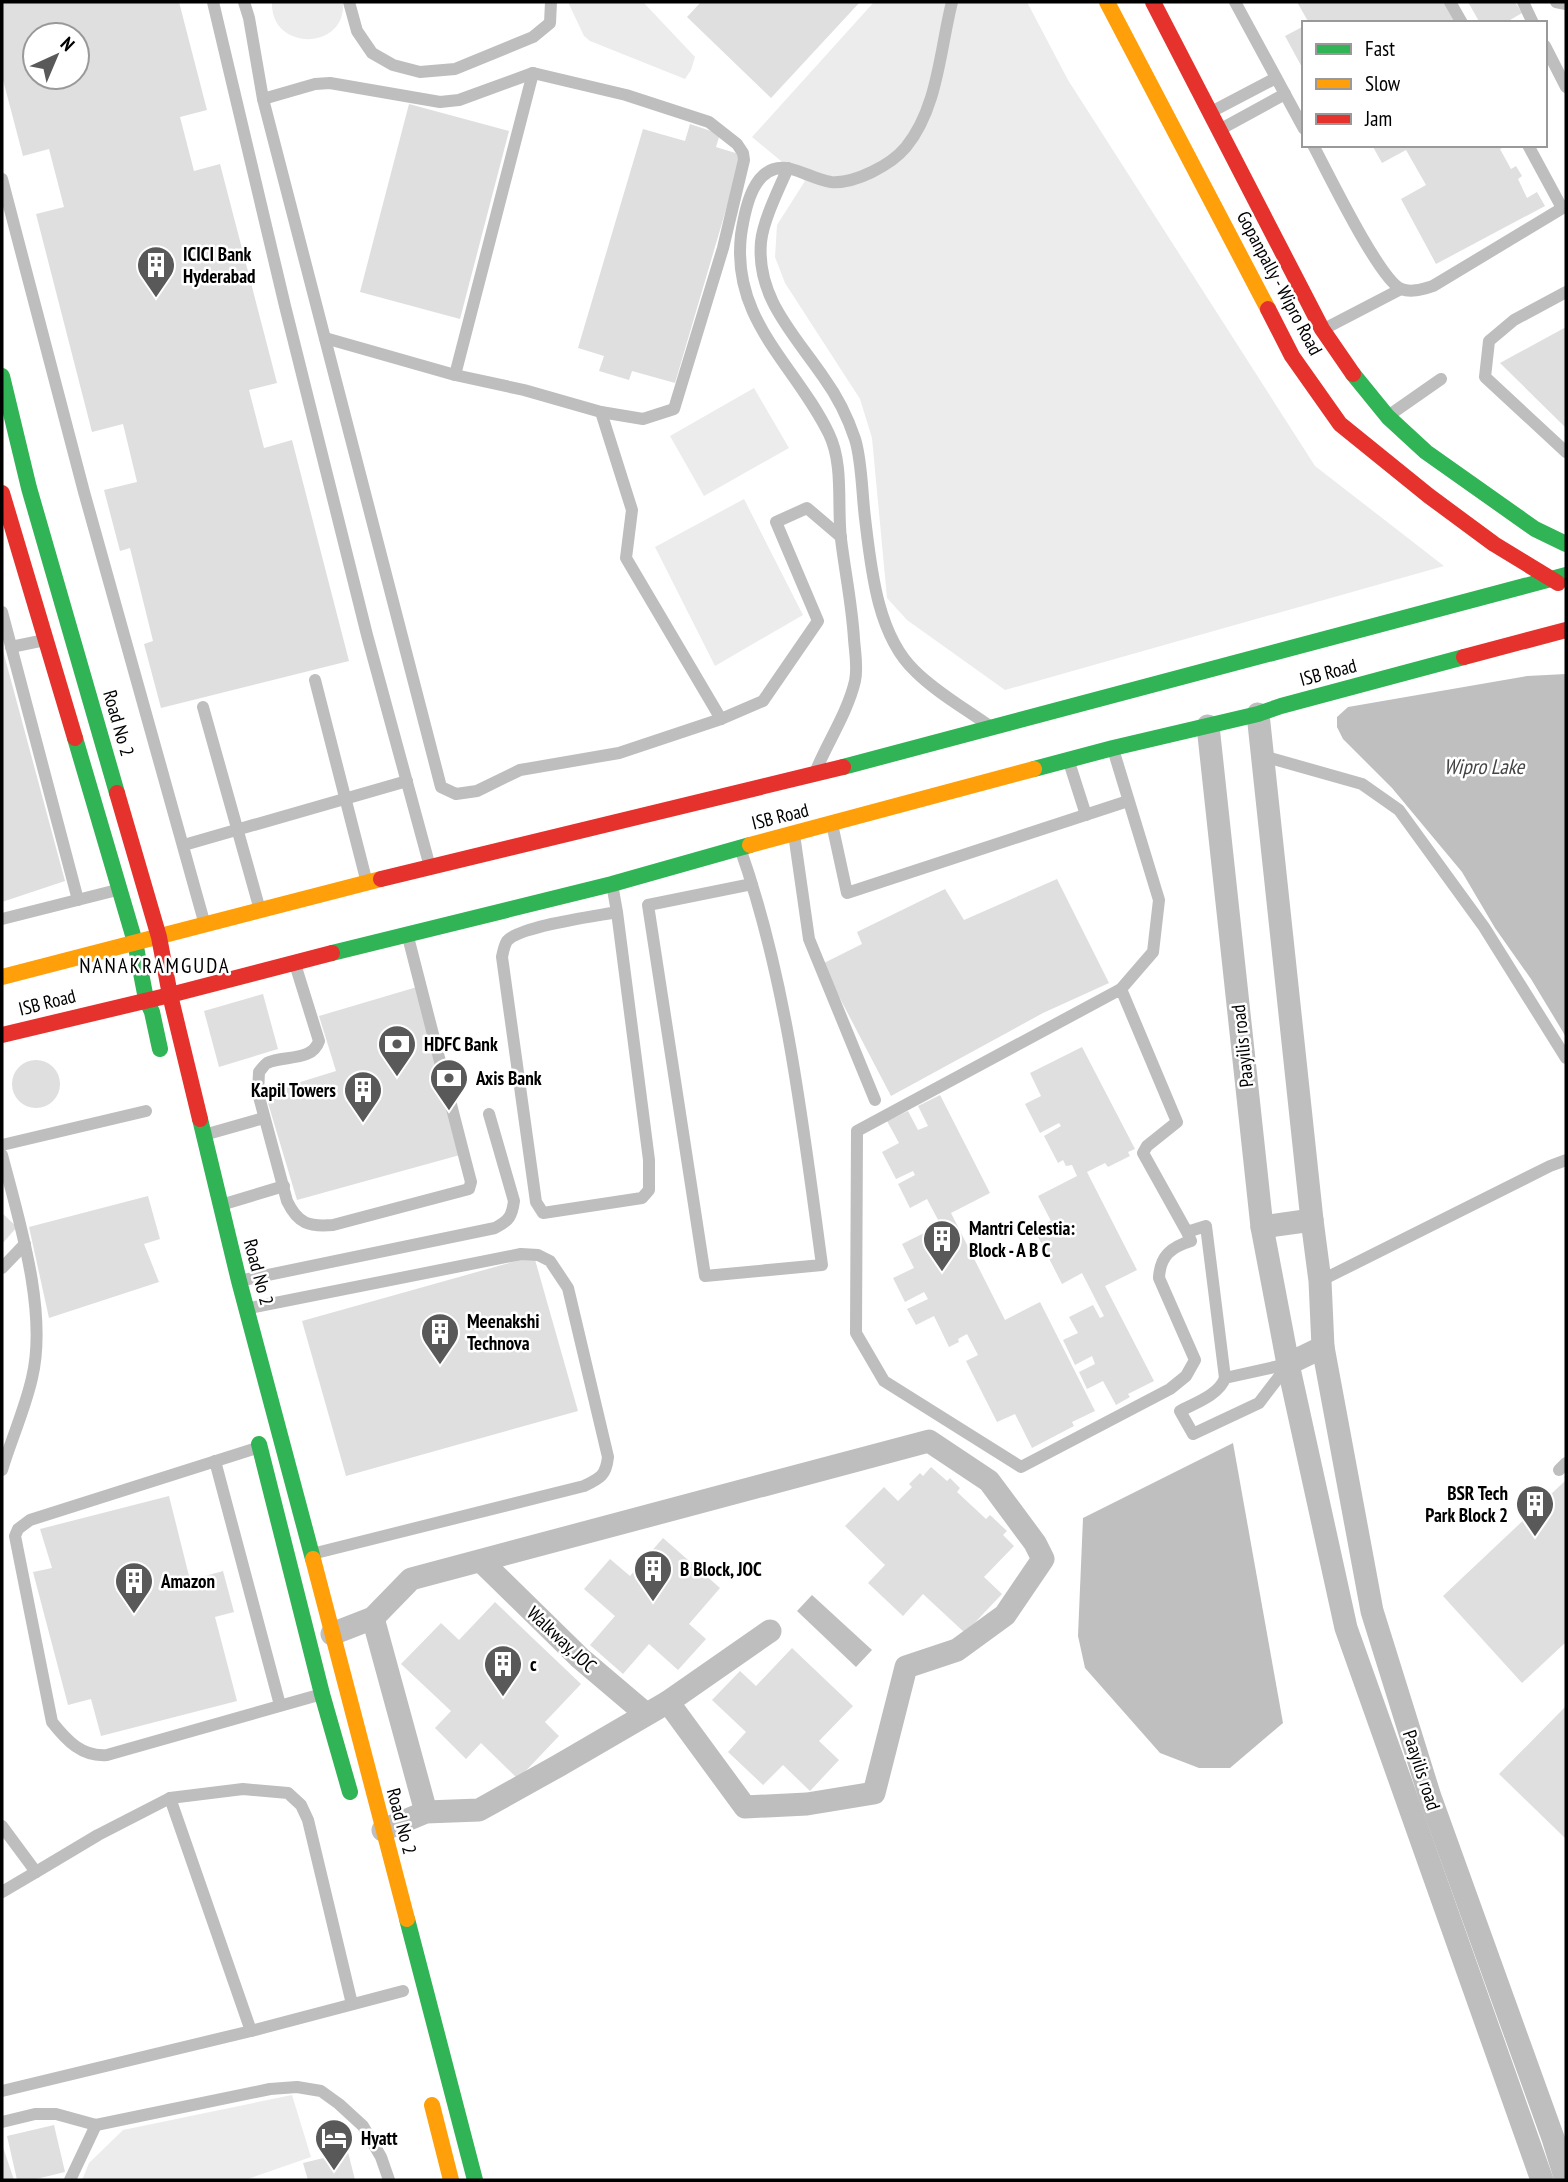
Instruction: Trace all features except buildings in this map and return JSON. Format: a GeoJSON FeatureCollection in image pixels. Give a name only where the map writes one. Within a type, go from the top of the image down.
{"type":"FeatureCollection","features":[{"type":"Feature","properties":{"kind":"main road","name":"Gopanpally - Wipro Road"},"geometry":{"type":"LineString","coordinates":[[1107,2],[1293,356],[1340,424],[1478,533],[1525,565],[1566,588]]}},
{"type":"Feature","properties":{"kind":"main road","name":"Gopanpally - Wipro Road"},"geometry":{"type":"LineString","coordinates":[[1153,2],[1322,329],[1340,357],[1388,417],[1426,452],[1535,528],[1566,544]]}},
{"type":"Feature","properties":{"kind":"main road","name":"Road No 2"},"geometry":{"type":"LineString","coordinates":[[2,376],[29,488],[159,937],[170,995],[239,1282],[475,2180]]}},
{"type":"Feature","properties":{"kind":"main road"},"geometry":{"type":"LineString","coordinates":[[1426,452],[1474,464]]}},
{"type":"Feature","properties":{"kind":"main road"},"geometry":{"type":"LineString","coordinates":[[2,493],[135,942],[146,999],[152,1012],[164,1067]]}},
{"type":"Feature","properties":{"kind":"main road","name":"ISB Road"},"geometry":{"type":"LineString","coordinates":[[2,977],[367,883],[814,775],[1566,575]]}},
{"type":"Feature","properties":{"kind":"main road","name":"ISB Road"},"geometry":{"type":"LineString","coordinates":[[2,1035],[612,884],[1113,748],[1258,714],[1566,631]]}},
{"type":"Feature","properties":{"kind":"main road"},"geometry":{"type":"LineString","coordinates":[[258,1440],[322,1694],[355,1810]]}},
{"type":"Feature","properties":{"kind":"main road"},"geometry":{"type":"LineString","coordinates":[[427,2086],[451,2180]]}},
{"type":"Feature","properties":{"kind":"street","name":"Paayilis road"},"geometry":{"type":"LineString","coordinates":[[1258,714],[1320,1281],[1323,1347],[1372,1611],[1430,1797],[1566,2180]]}},
{"type":"Feature","properties":{"kind":"street","name":"Paayilis road"},"geometry":{"type":"LineString","coordinates":[[1208,726],[1262,1227],[1288,1364],[1346,1628],[1542,2180]]}},
{"type":"Feature","properties":{"kind":"street"},"geometry":{"type":"LineString","coordinates":[[1262,1227],[1312,1220]]}},
{"type":"Feature","properties":{"kind":"street"},"geometry":{"type":"LineString","coordinates":[[1288,1364],[1323,1347]]}},
{"type":"Feature","properties":{"kind":"street"},"geometry":{"type":"LineString","coordinates":[[332,1634],[373,1618],[411,1579],[929,1441],[989,1481],[1035,1542],[1043,1559],[1005,1615],[957,1650],[905,1667],[874,1793],[807,1804],[745,1807],[668,1702]]}},
{"type":"Feature","properties":{"kind":"street","name":"Walkway, JOC"},"geometry":{"type":"LineString","coordinates":[[481,1561],[580,1658],[646,1714]]}},
{"type":"Feature","properties":{"kind":"street"},"geometry":{"type":"LineString","coordinates":[[373,1618],[426,1812]]}},
{"type":"Feature","properties":{"kind":"street"},"geometry":{"type":"LineString","coordinates":[[383,1830],[426,1812],[479,1810],[668,1702],[770,1631]]}},
{"type":"Feature","properties":{"kind":"lane"},"geometry":{"type":"LineString","coordinates":[[213,2],[367,635],[430,868]]}},
{"type":"Feature","properties":{"kind":"lane"},"geometry":{"type":"LineString","coordinates":[[244,2],[263,99],[441,787],[456,794],[477,791],[520,770],[619,753],[721,719],[763,701],[818,621],[776,522],[807,508],[841,537]]}},
{"type":"Feature","properties":{"kind":"lane"},"geometry":{"type":"LineString","coordinates":[[349,2],[357,31],[372,53],[393,65],[420,72],[455,69],[533,37],[550,23],[551,2]]}},
{"type":"Feature","properties":{"kind":"lane"},"geometry":{"type":"LineString","coordinates":[[814,775],[855,682],[857,667],[853,615],[841,537],[837,464],[831,436],[754,318],[742,281],[741,236],[752,190],[763,174],[775,168],[788,168],[831,182],[855,178],[878,169],[904,148],[923,121],[952,2]]}},
{"type":"Feature","properties":{"kind":"lane"},"geometry":{"type":"LineString","coordinates":[[1235,2],[1302,125]]}},
{"type":"Feature","properties":{"kind":"lane"},"geometry":{"type":"LineString","coordinates":[[1450,2],[1461,21]]}},
{"type":"Feature","properties":{"kind":"lane"},"geometry":{"type":"LineString","coordinates":[[1523,2],[1532,21]]}},
{"type":"Feature","properties":{"kind":"lane"},"geometry":{"type":"LineString","coordinates":[[1556,2],[1566,4]]}},
{"type":"Feature","properties":{"kind":"lane"},"geometry":{"type":"LineString","coordinates":[[1547,50],[1566,87]]}},
{"type":"Feature","properties":{"kind":"lane"},"geometry":{"type":"LineString","coordinates":[[263,99],[315,84],[330,83],[440,102],[459,100],[533,74],[626,95],[709,122],[737,144],[743,153],[744,160],[723,248],[674,409],[643,419],[601,412],[325,338]]}},
{"type":"Feature","properties":{"kind":"lane"},"geometry":{"type":"LineString","coordinates":[[455,375],[533,74]]}},
{"type":"Feature","properties":{"kind":"lane"},"geometry":{"type":"LineString","coordinates":[[1211,112],[1276,78]]}},
{"type":"Feature","properties":{"kind":"lane"},"geometry":{"type":"LineString","coordinates":[[1220,130],[1285,94]]}},
{"type":"Feature","properties":{"kind":"lane"},"geometry":{"type":"LineString","coordinates":[[1314,147],[1388,278],[1401,289],[1417,291],[1433,286],[1564,207],[1529,147]]}},
{"type":"Feature","properties":{"kind":"lane"},"geometry":{"type":"LineString","coordinates":[[788,168],[761,239],[760,267],[767,293],[787,327],[826,379],[856,442],[880,611],[896,648],[914,671],[991,727]]}},
{"type":"Feature","properties":{"kind":"lane"},"geometry":{"type":"LineString","coordinates":[[2,179],[84,492],[205,925]]}},
{"type":"Feature","properties":{"kind":"lane"},"geometry":{"type":"LineString","coordinates":[[1322,329],[1401,289]]}},
{"type":"Feature","properties":{"kind":"lane"},"geometry":{"type":"LineString","coordinates":[[1566,292],[1514,320],[1489,341],[1485,377],[1566,452]]}},
{"type":"Feature","properties":{"kind":"lane"},"geometry":{"type":"LineString","coordinates":[[1388,417],[1441,379]]}},
{"type":"Feature","properties":{"kind":"lane"},"geometry":{"type":"LineString","coordinates":[[601,412],[632,510],[626,558],[721,719]]}},
{"type":"Feature","properties":{"kind":"lane"},"geometry":{"type":"LineString","coordinates":[[2,612],[78,900]]}},
{"type":"Feature","properties":{"kind":"lane"},"geometry":{"type":"LineString","coordinates":[[11,647],[45,640]]}},
{"type":"Feature","properties":{"kind":"lane"},"geometry":{"type":"LineString","coordinates":[[315,680],[367,883]]}},
{"type":"Feature","properties":{"kind":"lane"},"geometry":{"type":"LineString","coordinates":[[203,707],[260,911]]}},
{"type":"Feature","properties":{"kind":"lane"},"geometry":{"type":"LineString","coordinates":[[1113,748],[1159,900],[1153,952],[1121,989],[857,1131],[856,1333],[884,1381],[1021,1467],[1170,1389],[1186,1376],[1195,1360],[1159,1278],[1160,1265],[1169,1252],[1191,1241],[1143,1153],[1147,1146],[1177,1122],[1121,989]]}},
{"type":"Feature","properties":{"kind":"lane"},"geometry":{"type":"LineString","coordinates":[[1262,756],[1362,784],[1399,810],[1484,927],[1566,1058]]}},
{"type":"Feature","properties":{"kind":"lane"},"geometry":{"type":"LineString","coordinates":[[1068,761],[1086,815]]}},
{"type":"Feature","properties":{"kind":"lane"},"geometry":{"type":"LineString","coordinates":[[184,845],[407,781]]}},
{"type":"Feature","properties":{"kind":"lane"},"geometry":{"type":"LineString","coordinates":[[832,824],[847,892],[1128,801]]}},
{"type":"Feature","properties":{"kind":"lane"},"geometry":{"type":"LineString","coordinates":[[794,834],[809,939],[875,1100]]}},
{"type":"Feature","properties":{"kind":"lane"},"geometry":{"type":"LineString","coordinates":[[740,848],[752,884],[774,970],[789,1046],[822,1265],[705,1276],[648,905],[752,884]]}},
{"type":"Feature","properties":{"kind":"lane"},"geometry":{"type":"LineString","coordinates":[[612,884],[617,912],[649,1160],[649,1190],[642,1198],[542,1213],[536,1202],[502,957],[507,942],[516,935],[617,912]]}},
{"type":"Feature","properties":{"kind":"lane"},"geometry":{"type":"LineString","coordinates":[[2,919],[119,890]]}},
{"type":"Feature","properties":{"kind":"lane"},"geometry":{"type":"LineString","coordinates":[[573,893],[578,919]]}},
{"type":"Feature","properties":{"kind":"lane"},"geometry":{"type":"LineString","coordinates":[[294,962],[319,1041],[310,1054],[266,1064],[259,1072],[258,1093],[293,1213],[310,1225],[333,1225],[469,1189],[471,1182],[407,933]]}},
{"type":"Feature","properties":{"kind":"lane"},"geometry":{"type":"LineString","coordinates":[[2,1145],[146,1111]]}},
{"type":"Feature","properties":{"kind":"lane"},"geometry":{"type":"LineString","coordinates":[[239,1282],[495,1228],[506,1223],[512,1216],[514,1201],[489,1114]]}},
{"type":"Feature","properties":{"kind":"lane"},"geometry":{"type":"LineString","coordinates":[[204,1135],[264,1118]]}},
{"type":"Feature","properties":{"kind":"lane"},"geometry":{"type":"LineString","coordinates":[[2,1155],[25,1244],[38,1329],[33,1377],[2,1470]]}},
{"type":"Feature","properties":{"kind":"lane"},"geometry":{"type":"LineString","coordinates":[[1320,1281],[1566,1160]]}},
{"type":"Feature","properties":{"kind":"lane"},"geometry":{"type":"LineString","coordinates":[[220,1205],[284,1186]]}},
{"type":"Feature","properties":{"kind":"lane"},"geometry":{"type":"LineString","coordinates":[[1187,1232],[1206,1226],[1225,1378],[1223,1386],[1180,1411],[1193,1434],[1259,1403],[1288,1364]]}},
{"type":"Feature","properties":{"kind":"lane"},"geometry":{"type":"LineString","coordinates":[[2,1268],[25,1244]]}},
{"type":"Feature","properties":{"kind":"lane"},"geometry":{"type":"LineString","coordinates":[[247,1309],[521,1254],[538,1255],[550,1261],[568,1288],[608,1457],[607,1471],[584,1486],[312,1554]]}},
{"type":"Feature","properties":{"kind":"lane"},"geometry":{"type":"LineString","coordinates":[[1225,1378],[1288,1364]]}},
{"type":"Feature","properties":{"kind":"lane"},"geometry":{"type":"LineString","coordinates":[[258,1440],[215,1461],[30,1520],[18,1528],[15,1536],[52,1722],[78,1748],[94,1756],[107,1755],[322,1694]]}},
{"type":"Feature","properties":{"kind":"lane"},"geometry":{"type":"LineString","coordinates":[[215,1461],[280,1705]]}},
{"type":"Feature","properties":{"kind":"lane"},"geometry":{"type":"LineString","coordinates":[[2,1892],[98,1835],[170,1798],[243,1789],[288,1793],[301,1805],[308,1820],[352,2004]]}},
{"type":"Feature","properties":{"kind":"lane"},"geometry":{"type":"LineString","coordinates":[[170,1798],[251,2031]]}},
{"type":"Feature","properties":{"kind":"lane"},"geometry":{"type":"LineString","coordinates":[[2,1826],[36,1872]]}},
{"type":"Feature","properties":{"kind":"lane"},"geometry":{"type":"LineString","coordinates":[[2,2091],[403,1992]]}},
{"type":"Feature","properties":{"kind":"lane"},"geometry":{"type":"LineString","coordinates":[[2,2122],[34,2114],[56,2114],[96,2124],[270,2089],[297,2087],[321,2091],[363,2126],[381,2157],[389,2180]]}},
{"type":"Feature","properties":{"kind":"lane"},"geometry":{"type":"LineString","coordinates":[[71,2180],[96,2124]]}},
{"type":"Feature","properties":{"kind":"shaded area"},"geometry":{"type":"Polygon","coordinates":[[[272,2],[343,2],[341,18],[333,30],[322,37],[308,39],[295,37],[283,30],[275,18],[272,2]]]}},
{"type":"Feature","properties":{"kind":"shaded area"},"geometry":{"type":"Polygon","coordinates":[[[568,2],[643,2],[695,57],[691,70],[685,79],[590,41],[584,36],[568,2]]]}},
{"type":"Feature","properties":{"kind":"shaded area"},"geometry":{"type":"Polygon","coordinates":[[[874,2],[1027,2],[1068,80],[1315,466],[1444,566],[1005,690],[907,620],[887,598],[872,438],[860,399],[785,283],[775,257],[777,225],[805,181],[752,137],[874,2]]]}},
{"type":"Feature","properties":{"kind":"shaded area"},"geometry":{"type":"Polygon","coordinates":[[[754,388],[789,448],[704,496],[670,436],[754,388]]]}},
{"type":"Feature","properties":{"kind":"shaded area"},"geometry":{"type":"Polygon","coordinates":[[[744,499],[803,615],[715,666],[655,547],[744,499]]]}},
{"type":"Feature","properties":{"kind":"shaded area"},"geometry":{"type":"Polygon","coordinates":[[[292,2095],[311,2157],[245,2180],[82,2180],[89,2163],[123,2130],[292,2095]]]}},
{"type":"Feature","properties":{"kind":"water","name":"Wipro Lake"},"geometry":{"type":"Polygon","coordinates":[[[1566,674],[1566,1037],[1462,872],[1392,788],[1343,739],[1337,727],[1337,717],[1348,707],[1527,676],[1566,674]]]}},
{"type":"Feature","properties":{"kind":"water"},"geometry":{"type":"Polygon","coordinates":[[[1233,1443],[1283,1723],[1230,1768],[1199,1768],[1160,1753],[1085,1668],[1078,1636],[1083,1518],[1233,1443]]]}},
{"type":"Feature","properties":{"kind":"water"},"geometry":{"type":"Polygon","coordinates":[[[812,1595],[872,1650],[856,1667],[797,1611],[812,1595]]]}},
{"type":"Feature","properties":{"kind":"traffic: fast"},"geometry":{"type":"LineString","coordinates":[[1353,374],[1388,417],[1426,452],[1535,529],[1566,544]]}},
{"type":"Feature","properties":{"kind":"traffic: fast"},"geometry":{"type":"LineString","coordinates":[[2,376],[29,488],[117,793]]}},
{"type":"Feature","properties":{"kind":"traffic: fast"},"geometry":{"type":"LineString","coordinates":[[843,767],[1566,575]]}},
{"type":"Feature","properties":{"kind":"traffic: fast"},"geometry":{"type":"LineString","coordinates":[[1034,769],[1258,714],[1464,657]]}},
{"type":"Feature","properties":{"kind":"traffic: fast"},"geometry":{"type":"LineString","coordinates":[[75,738],[135,942],[146,999],[152,1012],[160,1049]]}},
{"type":"Feature","properties":{"kind":"traffic: fast"},"geometry":{"type":"LineString","coordinates":[[332,953],[612,884],[750,845]]}},
{"type":"Feature","properties":{"kind":"traffic: fast"},"geometry":{"type":"LineString","coordinates":[[200,1119],[239,1281],[313,1559]]}},
{"type":"Feature","properties":{"kind":"traffic: fast"},"geometry":{"type":"LineString","coordinates":[[259,1444],[322,1694],[350,1792]]}},
{"type":"Feature","properties":{"kind":"traffic: fast"},"geometry":{"type":"LineString","coordinates":[[407,1919],[475,2180]]}},
{"type":"Feature","properties":{"kind":"traffic: slow"},"geometry":{"type":"LineString","coordinates":[[1107,2],[1268,309]]}},
{"type":"Feature","properties":{"kind":"traffic: slow"},"geometry":{"type":"LineString","coordinates":[[750,845],[1034,769]]}},
{"type":"Feature","properties":{"kind":"traffic: slow"},"geometry":{"type":"LineString","coordinates":[[2,977],[381,879]]}},
{"type":"Feature","properties":{"kind":"traffic: slow"},"geometry":{"type":"LineString","coordinates":[[313,1559],[407,1919]]}},
{"type":"Feature","properties":{"kind":"traffic: slow"},"geometry":{"type":"LineString","coordinates":[[432,2105],[451,2180]]}},
{"type":"Feature","properties":{"kind":"traffic: jam"},"geometry":{"type":"LineString","coordinates":[[1153,2],[1322,329],[1353,374]]}},
{"type":"Feature","properties":{"kind":"traffic: jam"},"geometry":{"type":"LineString","coordinates":[[1268,309],[1292,356],[1340,424],[1494,544],[1558,583]]}},
{"type":"Feature","properties":{"kind":"traffic: jam"},"geometry":{"type":"LineString","coordinates":[[2,493],[75,738]]}},
{"type":"Feature","properties":{"kind":"traffic: jam"},"geometry":{"type":"LineString","coordinates":[[1464,657],[1566,630]]}},
{"type":"Feature","properties":{"kind":"traffic: jam"},"geometry":{"type":"LineString","coordinates":[[381,879],[843,767]]}},
{"type":"Feature","properties":{"kind":"traffic: jam"},"geometry":{"type":"LineString","coordinates":[[117,793],[159,937],[200,1119]]}},
{"type":"Feature","properties":{"kind":"traffic: jam"},"geometry":{"type":"LineString","coordinates":[[2,1035],[332,953]]}},
{"type":"Feature","properties":{"kind":"place","name":"ICICI Bank Hyderabad"},"geometry":{"type":"Point","coordinates":[156,299]}},
{"type":"Feature","properties":{"kind":"place","name":"HDFC Bank"},"geometry":{"type":"Point","coordinates":[397,1078]}},
{"type":"Feature","properties":{"kind":"place","name":"Axis Bank"},"geometry":{"type":"Point","coordinates":[449,1112]}},
{"type":"Feature","properties":{"kind":"place","name":"Kapil Towers"},"geometry":{"type":"Point","coordinates":[363,1124]}},
{"type":"Feature","properties":{"kind":"place","name":"Mantri Celestia: Block - A B C"},"geometry":{"type":"Point","coordinates":[942,1273]}},
{"type":"Feature","properties":{"kind":"place","name":"Meenakshi Technova"},"geometry":{"type":"Point","coordinates":[440,1366]}},
{"type":"Feature","properties":{"kind":"place","name":"BSR Tech Park Block 2"},"geometry":{"type":"Point","coordinates":[1535,1538]}},
{"type":"Feature","properties":{"kind":"place","name":"B Block, JOC"},"geometry":{"type":"Point","coordinates":[653,1603]}},
{"type":"Feature","properties":{"kind":"place","name":"Amazon"},"geometry":{"type":"Point","coordinates":[134,1615]}},
{"type":"Feature","properties":{"kind":"place","name":"c"},"geometry":{"type":"Point","coordinates":[503,1698]}},
{"type":"Feature","properties":{"kind":"place","name":"Hyatt"},"geometry":{"type":"Point","coordinates":[334,2172]}},
{"type":"Feature","properties":{"kind":"district","name":"NANAKRAMGUDA"},"geometry":{"type":"Point","coordinates":[155,966]}}]}
